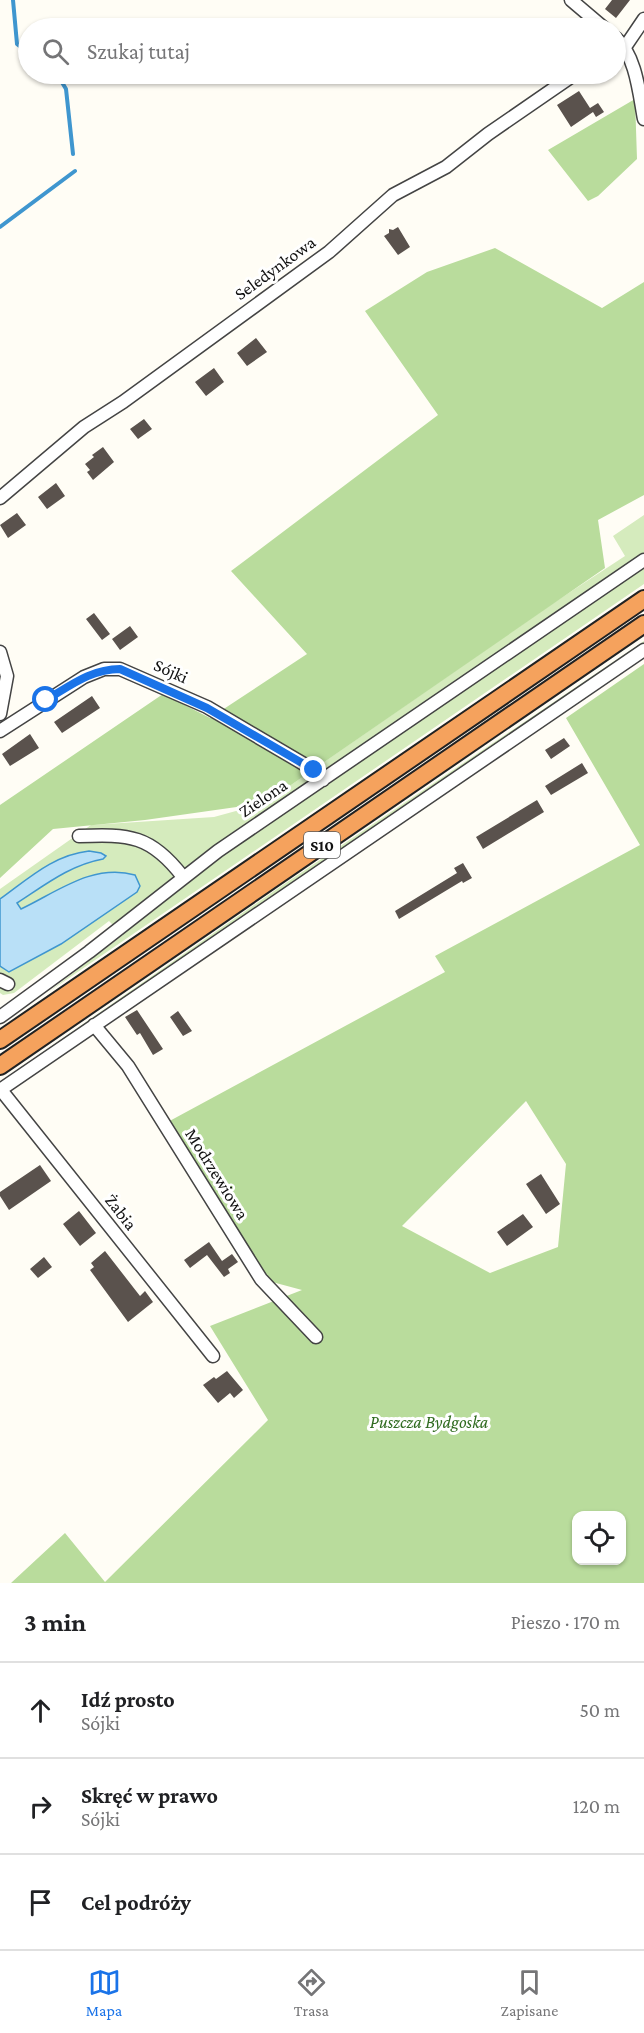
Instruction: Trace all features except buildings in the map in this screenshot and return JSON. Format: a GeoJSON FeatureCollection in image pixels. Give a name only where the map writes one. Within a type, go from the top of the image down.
{"type":"FeatureCollection","features":[{"type":"Feature","properties":{"kind":"highway","name":"S10"},"geometry":{"type":"LineString","coordinates":[[0,1040],[644,599]]}},
{"type":"Feature","properties":{"kind":"highway","name":"S10"},"geometry":{"type":"LineString","coordinates":[[0,1066],[644,624]]}},
{"type":"Feature","properties":{"kind":"street"},"geometry":{"type":"LineString","coordinates":[[571,0],[592,18]]}},
{"type":"Feature","properties":{"kind":"street"},"geometry":{"type":"LineString","coordinates":[[626,38],[644,19]]}},
{"type":"Feature","properties":{"kind":"street"},"geometry":{"type":"LineString","coordinates":[[626,58],[635,74],[644,118]]}},
{"type":"Feature","properties":{"kind":"street","name":"Seledynkowa"},"geometry":{"type":"LineString","coordinates":[[0,498],[84,427],[123,402],[329,252],[393,195],[446,167],[517,113],[560,84]]}},
{"type":"Feature","properties":{"kind":"street","name":"Zielona"},"geometry":{"type":"LineString","coordinates":[[0,1017],[89,952],[218,851],[644,560]]}},
{"type":"Feature","properties":{"kind":"street"},"geometry":{"type":"LineString","coordinates":[[1,1090],[644,650]]}},
{"type":"Feature","properties":{"kind":"street"},"geometry":{"type":"LineString","coordinates":[[0,652],[7,676],[0,714]]}},
{"type":"Feature","properties":{"kind":"street","name":"Sójki"},"geometry":{"type":"LineString","coordinates":[[0,731],[84,677],[104,669],[120,669],[207,708],[314,770],[323,780]]}},
{"type":"Feature","properties":{"kind":"street"},"geometry":{"type":"LineString","coordinates":[[79,836],[129,837],[145,842],[158,849],[183,877]]}},
{"type":"Feature","properties":{"kind":"street","name":"Modrzewiowa"},"geometry":{"type":"LineString","coordinates":[[94,1025],[128,1066],[261,1279],[316,1337]]}},
{"type":"Feature","properties":{"kind":"street","name":"Żabia"},"geometry":{"type":"LineString","coordinates":[[1,1090],[213,1356]]}},
{"type":"Feature","properties":{"kind":"green space"},"geometry":{"type":"Polygon","coordinates":[[[635,99],[637,159],[598,196],[588,201],[548,150],[635,99]]]}},
{"type":"Feature","properties":{"kind":"green space"},"geometry":{"type":"Polygon","coordinates":[[[495,248],[602,308],[644,282],[644,495],[598,520],[605,568],[265,803],[145,820],[53,829],[0,878],[0,805],[163,694],[210,718],[307,654],[231,571],[438,415],[365,311],[427,272],[495,248]]]}},
{"type":"Feature","properties":{"kind":"green space"},"geometry":{"type":"Polygon","coordinates":[[[644,515],[644,584],[47,993],[123,935],[109,921],[14,993],[3,995],[0,993],[0,889],[91,825],[214,817],[265,803],[625,556],[613,536],[644,515]]]}},
{"type":"Feature","properties":{"kind":"green space"},"geometry":{"type":"Polygon","coordinates":[[[644,641],[644,644],[0,1086],[0,1082],[274,891],[644,641]]]}},
{"type":"Feature","properties":{"kind":"green space","name":"Puszcza Bydgoska"},"geometry":{"type":"Polygon","coordinates":[[[644,664],[644,1583],[11,1583],[65,1533],[105,1582],[268,1420],[210,1326],[302,1290],[261,1279],[164,1124],[445,972],[435,956],[640,845],[566,718],[644,664]],[[526,1101],[402,1226],[490,1273],[558,1247],[566,1164],[526,1101]]]}},
{"type":"Feature","properties":{"kind":"water"},"geometry":{"type":"Polygon","coordinates":[[[89,851],[106,856],[69,871],[48,883],[17,903],[21,909],[76,881],[105,873],[120,872],[135,875],[140,886],[137,892],[61,944],[9,972],[0,966],[0,899],[52,863],[76,853],[89,851]]]}},
{"type":"Feature","properties":{"kind":"waterway"},"geometry":{"type":"LineString","coordinates":[[13,0],[18,45]]}},
{"type":"Feature","properties":{"kind":"waterway"},"geometry":{"type":"LineString","coordinates":[[63,84],[66,89],[73,154]]}},
{"type":"Feature","properties":{"kind":"waterway"},"geometry":{"type":"LineString","coordinates":[[0,227],[75,171]]}},
{"type":"Feature","properties":{"kind":"route"},"geometry":{"type":"LineString","coordinates":[[46,700],[84,677],[104,669],[120,669],[168,688],[207,708],[314,770]]}}]}
